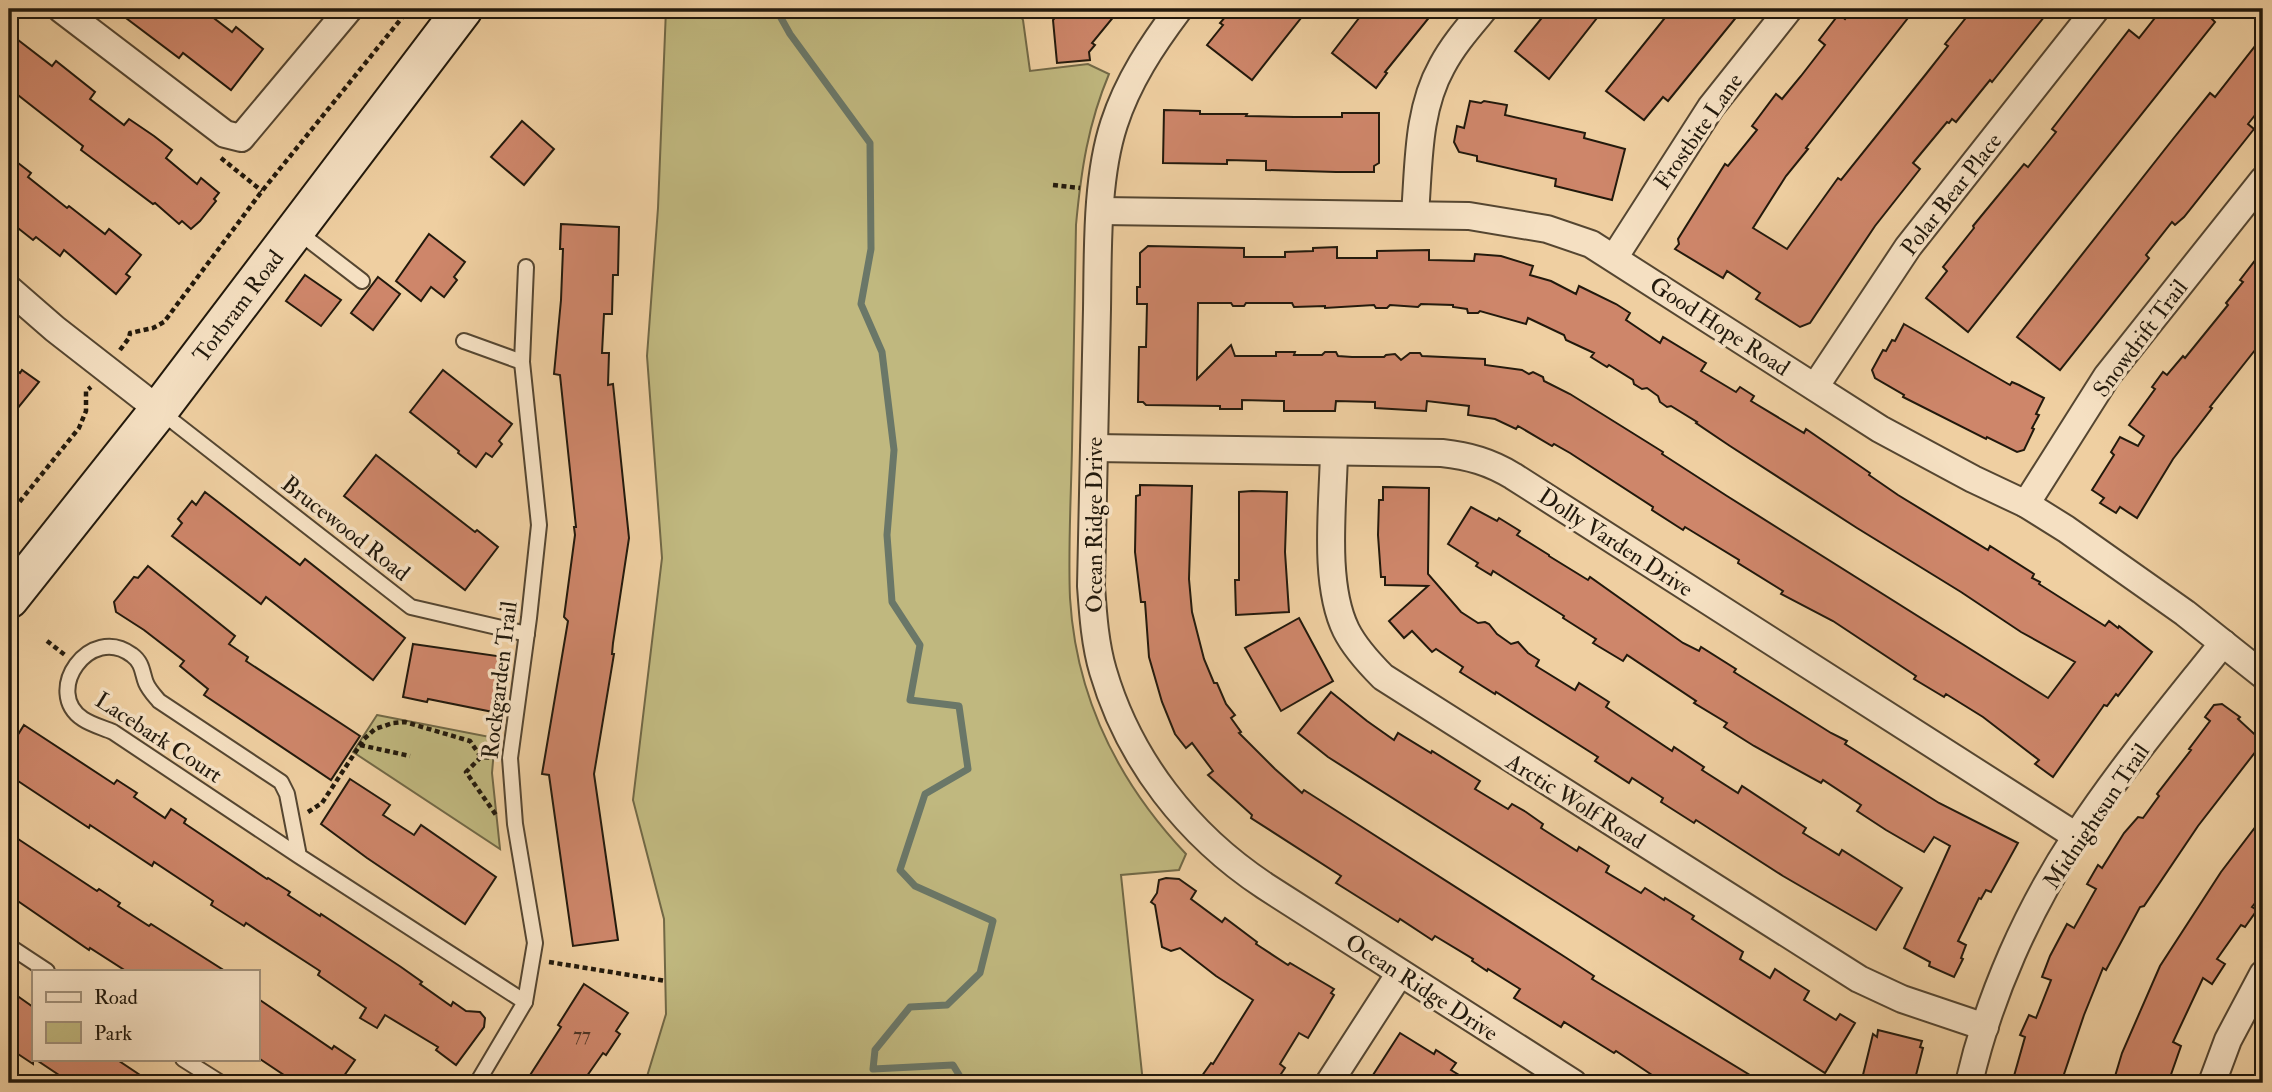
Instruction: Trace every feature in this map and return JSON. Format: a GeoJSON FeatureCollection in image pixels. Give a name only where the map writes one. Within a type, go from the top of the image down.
{"type":"FeatureCollection","features":[{"type":"Feature","properties":{"kind":"main road","name":"Torbram Road"},"geometry":{"type":"LineString","coordinates":[[9,599],[159,410],[463,9]]}},
{"type":"Feature","properties":{"kind":"street"},"geometry":{"type":"LineString","coordinates":[[61,9],[225,134],[241,138],[349,9]]}},
{"type":"Feature","properties":{"kind":"street","name":"Ocean Ridge Drive"},"geometry":{"type":"LineString","coordinates":[[1179,9],[1140,64],[1122,101],[1108,144],[1101,211],[1091,586],[1102,669],[1112,697],[1153,778],[1193,827],[1218,851],[1253,878],[1573,1083]]}},
{"type":"Feature","properties":{"kind":"street"},"geometry":{"type":"LineString","coordinates":[[1415,214],[1423,115],[1431,91],[1447,58],[1484,9]]}},
{"type":"Feature","properties":{"kind":"street","name":"Frostbite Lane"},"geometry":{"type":"LineString","coordinates":[[1614,258],[1710,107],[1789,9]]}},
{"type":"Feature","properties":{"kind":"street","name":"Polar Bear Place"},"geometry":{"type":"LineString","coordinates":[[1815,387],[1908,247],[2096,9]]}},
{"type":"Feature","properties":{"kind":"street","name":"Snowdrift Trail"},"geometry":{"type":"LineString","coordinates":[[2026,504],[2108,376],[2263,180]]}},
{"type":"Feature","properties":{"kind":"street","name":"Good Hope Road"},"geometry":{"type":"LineString","coordinates":[[1101,211],[1469,216],[1547,229],[1591,244],[1880,429],[2026,504],[2141,580],[2263,675]]}},
{"type":"Feature","properties":{"kind":"street"},"geometry":{"type":"LineString","coordinates":[[9,289],[55,329],[159,410]]}},
{"type":"Feature","properties":{"kind":"street","name":"Dolly Varden Drive"},"geometry":{"type":"LineString","coordinates":[[1094,448],[1442,453],[1479,459],[1497,467],[2076,836]]}},
{"type":"Feature","properties":{"kind":"street","name":"Arctic Wolf Road"},"geometry":{"type":"LineString","coordinates":[[1334,453],[1332,573],[1335,595],[1347,632],[1358,650],[1383,677],[1859,979],[1902,999],[1984,1027]]}},
{"type":"Feature","properties":{"kind":"street","name":"Midnightsun Trail"},"geometry":{"type":"LineString","coordinates":[[1969,1083],[1984,1027],[2025,929],[2076,836],[2107,791],[2223,643]]}},
{"type":"Feature","properties":{"kind":"street"},"geometry":{"type":"LineString","coordinates":[[1329,1083],[1400,973]]}},
{"type":"Feature","properties":{"kind":"street"},"geometry":{"type":"LineString","coordinates":[[2212,1083],[2228,1040],[2263,974]]}},
{"type":"Feature","properties":{"kind":"lane"},"geometry":{"type":"LineString","coordinates":[[296,230],[362,281]]}},
{"type":"Feature","properties":{"kind":"lane","name":"Rockgarden Trail"},"geometry":{"type":"LineString","coordinates":[[477,1083],[525,1002],[535,943],[515,824],[510,758],[527,634],[538,524],[522,362],[526,267]]}},
{"type":"Feature","properties":{"kind":"lane"},"geometry":{"type":"LineString","coordinates":[[464,341],[522,362]]}},
{"type":"Feature","properties":{"kind":"lane","name":"Brucewood Road"},"geometry":{"type":"LineString","coordinates":[[159,410],[411,607],[527,634]]}},
{"type":"Feature","properties":{"kind":"lane","name":"Lacebark Court"},"geometry":{"type":"LineString","coordinates":[[299,856],[287,794],[281,782],[159,701],[145,682],[144,672],[134,656],[113,648],[100,648],[88,652],[78,661],[71,671],[68,684],[69,697],[82,719],[113,732],[299,856],[525,1002]]}},
{"type":"Feature","properties":{"kind":"lane"},"geometry":{"type":"LineString","coordinates":[[9,946],[45,970]]}},
{"type":"Feature","properties":{"kind":"lane"},"geometry":{"type":"LineString","coordinates":[[185,1060],[220,1083]]}},
{"type":"Feature","properties":{"kind":"path"},"geometry":{"type":"LineString","coordinates":[[130,338],[130,333],[153,328],[164,322],[262,191],[409,9]]}},
{"type":"Feature","properties":{"kind":"path"},"geometry":{"type":"LineString","coordinates":[[225,134],[219,157],[262,191]]}},
{"type":"Feature","properties":{"kind":"path"},"geometry":{"type":"LineString","coordinates":[[1053,185],[1083,189]]}},
{"type":"Feature","properties":{"kind":"path"},"geometry":{"type":"LineString","coordinates":[[9,515],[79,428],[86,411],[86,391],[89,389]]}},
{"type":"Feature","properties":{"kind":"path"},"geometry":{"type":"LineString","coordinates":[[293,822],[322,803],[360,745],[375,729],[405,722],[470,741],[481,757]]}},
{"type":"Feature","properties":{"kind":"path"},"geometry":{"type":"LineString","coordinates":[[360,745],[410,756]]}},
{"type":"Feature","properties":{"kind":"path"},"geometry":{"type":"LineString","coordinates":[[510,758],[481,757],[466,772],[499,819],[515,824]]}},
{"type":"Feature","properties":{"kind":"path"},"geometry":{"type":"LineString","coordinates":[[532,959],[666,981]]}},
{"type":"Feature","properties":{"kind":"green space"},"geometry":{"type":"Polygon","coordinates":[[[666,9],[1016,9],[1023,20],[1030,71],[1088,64],[1109,74],[1086,148],[1076,225],[1070,598],[1081,670],[1091,704],[1105,736],[1140,798],[1186,854],[1179,870],[1121,875],[1143,1083],[645,1083],[666,1014],[664,919],[633,800],[662,558],[647,356],[658,208],[666,9]]]}},
{"type":"Feature","properties":{"kind":"green space"},"geometry":{"type":"Polygon","coordinates":[[[377,715],[495,738],[492,773],[500,849],[353,752],[377,715]]]}},
{"type":"Feature","properties":{"kind":"building"},"geometry":{"type":"Polygon","coordinates":[[[114,9],[202,9],[232,32],[236,27],[263,49],[231,90],[183,53],[179,58],[114,9]]]}},
{"type":"Feature","properties":{"kind":"building"},"geometry":{"type":"Polygon","coordinates":[[[1062,9],[1120,9],[1092,43],[1095,45],[1089,52],[1090,60],[1057,63],[1053,20],[1062,9]]]}},
{"type":"Feature","properties":{"kind":"building"},"geometry":{"type":"Polygon","coordinates":[[[1232,9],[1306,9],[1252,80],[1207,45],[1232,9]]]}},
{"type":"Feature","properties":{"kind":"building"},"geometry":{"type":"Polygon","coordinates":[[[1366,9],[1436,9],[1385,72],[1387,73],[1376,88],[1332,53],[1366,9]]]}},
{"type":"Feature","properties":{"kind":"building"},"geometry":{"type":"Polygon","coordinates":[[[1549,9],[1604,9],[1549,79],[1515,51],[1549,9]]]}},
{"type":"Feature","properties":{"kind":"building"},"geometry":{"type":"Polygon","coordinates":[[[1672,9],[1743,9],[1668,101],[1663,97],[1644,120],[1606,91],[1672,9]]]}},
{"type":"Feature","properties":{"kind":"building"},"geometry":{"type":"Polygon","coordinates":[[[1853,9],[1915,9],[1806,148],[1808,149],[1786,176],[1753,228],[1787,249],[1838,178],[1841,180],[1926,74],[1948,46],[1945,44],[1973,9],[2035,9],[2044,17],[1992,82],[1990,80],[1956,122],[1952,119],[1947,122],[1913,163],[1920,169],[1875,226],[1810,323],[1800,327],[1756,299],[1760,293],[1727,271],[1723,278],[1675,249],[1679,244],[1678,239],[1725,164],[1728,166],[1757,130],[1752,126],[1776,94],[1782,99],[1801,76],[1825,45],[1819,40],[1839,14],[1845,19],[1853,9]]]}},
{"type":"Feature","properties":{"kind":"building"},"geometry":{"type":"Polygon","coordinates":[[[2162,9],[2221,9],[2212,19],[2215,22],[1968,332],[1926,298],[1947,271],[1943,267],[2024,164],[2028,167],[2056,132],[2052,129],[2129,30],[2139,38],[2162,9]]]}},
{"type":"Feature","properties":{"kind":"building"},"geometry":{"type":"Polygon","coordinates":[[[9,33],[52,66],[56,61],[95,92],[90,99],[124,125],[129,119],[154,136],[172,150],[166,158],[197,184],[201,178],[219,193],[200,221],[191,229],[182,221],[179,224],[155,203],[81,150],[83,146],[9,88],[9,33]]]}},
{"type":"Feature","properties":{"kind":"building"},"geometry":{"type":"Polygon","coordinates":[[[2263,36],[2263,105],[2248,124],[2254,129],[2184,217],[2175,225],[2172,222],[2146,255],[2149,258],[2060,370],[2017,337],[2210,93],[2215,97],[2263,36]]]}},
{"type":"Feature","properties":{"kind":"building"},"geometry":{"type":"Polygon","coordinates":[[[1470,101],[1507,105],[1505,115],[1585,133],[1584,138],[1625,149],[1612,200],[1555,186],[1556,179],[1477,161],[1477,156],[1459,152],[1454,142],[1457,126],[1464,128],[1470,101]]]}},
{"type":"Feature","properties":{"kind":"building"},"geometry":{"type":"Polygon","coordinates":[[[1164,110],[1294,117],[1342,117],[1342,113],[1379,113],[1379,163],[1374,166],[1374,172],[1336,172],[1266,170],[1266,161],[1227,160],[1227,164],[1163,163],[1164,110]]]}},
{"type":"Feature","properties":{"kind":"building"},"geometry":{"type":"Polygon","coordinates":[[[522,121],[554,149],[524,185],[491,157],[522,121]]]}},
{"type":"Feature","properties":{"kind":"building"},"geometry":{"type":"Polygon","coordinates":[[[9,156],[31,173],[28,177],[67,208],[69,206],[105,234],[109,229],[141,255],[126,274],[130,277],[116,294],[64,250],[60,256],[9,221],[9,156]]]}},
{"type":"Feature","properties":{"kind":"building"},"geometry":{"type":"Polygon","coordinates":[[[561,224],[619,227],[618,275],[613,275],[612,314],[604,314],[602,353],[609,353],[608,385],[613,384],[629,538],[613,643],[614,654],[594,774],[618,940],[573,946],[549,775],[542,774],[568,621],[564,617],[576,527],[560,375],[554,374],[561,300],[561,224]]]}},
{"type":"Feature","properties":{"kind":"building"},"geometry":{"type":"Polygon","coordinates":[[[429,234],[465,262],[454,277],[457,280],[444,297],[431,287],[421,301],[396,281],[429,234]]]}},
{"type":"Feature","properties":{"kind":"building"},"geometry":{"type":"Polygon","coordinates":[[[1148,246],[1244,248],[1244,257],[1285,257],[1285,252],[1337,247],[1337,258],[1377,258],[1377,251],[1429,250],[1429,260],[1474,261],[1475,254],[1501,256],[1533,266],[1530,275],[1551,281],[1576,294],[1579,286],[1616,304],[1630,313],[1626,320],[1660,343],[1663,337],[1706,363],[1701,371],[1736,392],[1740,387],[1754,396],[1751,401],[1804,433],[1806,429],[1898,495],[1988,550],[1990,546],[2034,574],[2032,578],[2040,582],[2039,584],[2105,626],[2109,621],[2118,628],[2119,626],[2152,652],[2118,696],[2116,694],[2107,706],[2104,705],[2053,777],[2035,764],[2039,760],[1983,717],[1946,694],[1944,697],[1914,679],[1916,676],[1833,621],[1781,594],[1783,591],[1738,563],[1739,560],[1685,527],[1683,530],[1652,510],[1653,507],[1570,453],[1518,426],[1516,429],[1495,419],[1468,415],[1469,406],[1427,401],[1426,411],[1375,408],[1375,402],[1336,401],[1335,411],[1284,411],[1284,401],[1242,400],[1242,409],[1146,405],[1138,402],[1139,347],[1146,347],[1147,304],[1137,304],[1140,253],[1148,246]],[[1198,303],[1197,379],[1231,345],[1235,356],[1276,356],[1276,352],[1322,355],[1325,352],[1336,352],[1338,356],[1352,357],[1384,357],[1395,354],[1401,360],[1410,353],[1420,353],[1422,356],[1485,359],[1485,365],[1522,370],[1529,374],[1533,372],[2048,698],[2075,662],[2021,632],[1857,528],[1697,422],[1671,406],[1667,407],[1647,388],[1642,389],[1634,384],[1633,380],[1591,357],[1594,353],[1528,318],[1526,324],[1480,311],[1468,313],[1467,309],[1453,305],[1325,308],[1294,307],[1292,303],[1246,303],[1244,306],[1233,306],[1231,303],[1198,303]]]}},
{"type":"Feature","properties":{"kind":"building"},"geometry":{"type":"Polygon","coordinates":[[[2263,250],[2263,340],[2173,459],[2137,518],[2120,507],[2116,513],[2100,503],[2104,498],[2092,490],[2114,455],[2111,452],[2120,437],[2138,446],[2144,436],[2129,425],[2155,389],[2152,387],[2163,372],[2167,375],[2183,356],[2185,358],[2228,305],[2226,303],[2243,282],[2240,280],[2263,250]]]}},
{"type":"Feature","properties":{"kind":"building"},"geometry":{"type":"Polygon","coordinates":[[[305,275],[341,300],[321,326],[286,301],[305,275]]]}},
{"type":"Feature","properties":{"kind":"building"},"geometry":{"type":"Polygon","coordinates":[[[378,277],[400,294],[373,330],[351,313],[378,277]]]}},
{"type":"Feature","properties":{"kind":"building"},"geometry":{"type":"Polygon","coordinates":[[[1904,324],[2010,385],[2012,382],[2044,398],[2024,450],[2017,452],[1987,437],[1986,439],[1903,397],[1904,395],[1875,378],[1872,370],[1883,350],[1886,351],[1892,340],[1895,341],[1904,324]]]}},
{"type":"Feature","properties":{"kind":"building"},"geometry":{"type":"Polygon","coordinates":[[[9,364],[39,382],[9,419],[9,364]]]}},
{"type":"Feature","properties":{"kind":"building"},"geometry":{"type":"Polygon","coordinates":[[[443,370],[512,424],[499,441],[502,444],[492,457],[486,453],[476,467],[410,412],[443,370]]]}},
{"type":"Feature","properties":{"kind":"building"},"geometry":{"type":"Polygon","coordinates":[[[376,455],[498,547],[465,590],[344,496],[376,455]]]}},
{"type":"Feature","properties":{"kind":"building"},"geometry":{"type":"Polygon","coordinates":[[[1140,485],[1192,486],[1189,579],[1192,612],[1204,659],[1214,683],[1217,683],[1226,704],[1235,715],[1231,718],[1241,732],[1239,733],[1275,769],[1302,793],[1304,790],[1594,976],[1592,979],[1763,1083],[1647,1083],[1652,1075],[1616,1051],[1614,1053],[1564,1022],[1561,1027],[1514,998],[1520,989],[1488,969],[1487,971],[1472,961],[1473,959],[1435,936],[1432,940],[1400,919],[1398,922],[1336,883],[1341,876],[1251,818],[1252,815],[1208,775],[1213,771],[1192,743],[1186,748],[1175,734],[1162,702],[1149,657],[1145,602],[1141,602],[1135,552],[1136,496],[1140,495],[1140,485]]]}},
{"type":"Feature","properties":{"kind":"building"},"geometry":{"type":"Polygon","coordinates":[[[1383,487],[1429,488],[1428,574],[1461,612],[1478,623],[1489,624],[1511,644],[1518,642],[1539,660],[1536,666],[1575,690],[1579,683],[1609,702],[1606,707],[1672,751],[1674,747],[1704,767],[1702,770],[1738,793],[1742,786],[1806,828],[1803,833],[1839,855],[1842,850],[1902,888],[1876,930],[1783,876],[1696,820],[1694,823],[1661,802],[1663,798],[1632,778],[1629,783],[1595,761],[1598,757],[1460,672],[1463,667],[1436,649],[1432,652],[1412,631],[1404,638],[1389,621],[1428,586],[1385,585],[1385,577],[1381,577],[1378,535],[1379,500],[1383,500],[1383,487]]]}},
{"type":"Feature","properties":{"kind":"building"},"geometry":{"type":"Polygon","coordinates":[[[205,492],[300,565],[305,559],[405,638],[373,680],[266,597],[261,604],[172,536],[182,523],[178,519],[192,501],[196,505],[205,492]]]}},
{"type":"Feature","properties":{"kind":"building"},"geometry":{"type":"Polygon","coordinates":[[[1239,492],[1287,492],[1285,552],[1289,612],[1236,615],[1235,580],[1239,580],[1239,492]]]}},
{"type":"Feature","properties":{"kind":"building"},"geometry":{"type":"Polygon","coordinates":[[[1471,507],[1497,521],[1499,518],[1520,531],[1517,535],[1588,580],[1590,577],[1683,643],[1699,651],[1701,647],[1736,669],[1734,672],[1847,741],[1845,744],[1939,803],[2018,843],[1991,892],[1986,890],[1981,899],[1979,898],[1958,941],[1966,945],[1961,958],[1963,959],[1954,977],[1929,966],[1930,962],[1904,948],[1950,846],[1934,837],[1924,852],[1886,830],[1857,811],[1861,805],[1823,780],[1821,783],[1754,746],[1724,727],[1727,723],[1627,655],[1623,661],[1593,643],[1596,639],[1563,618],[1564,616],[1493,571],[1491,575],[1476,566],[1478,563],[1448,544],[1471,507]]]}},
{"type":"Feature","properties":{"kind":"building"},"geometry":{"type":"Polygon","coordinates":[[[148,566],[235,636],[229,644],[248,657],[246,661],[360,736],[331,780],[204,695],[208,689],[180,666],[184,661],[116,612],[114,602],[134,577],[138,578],[148,566]]]}},
{"type":"Feature","properties":{"kind":"building"},"geometry":{"type":"Polygon","coordinates":[[[1299,618],[1333,681],[1281,711],[1245,648],[1299,618]]]}},
{"type":"Feature","properties":{"kind":"building"},"geometry":{"type":"Polygon","coordinates":[[[413,644],[504,657],[493,712],[428,699],[427,702],[403,697],[413,644]]]}},
{"type":"Feature","properties":{"kind":"building"},"geometry":{"type":"Polygon","coordinates":[[[1331,692],[1394,740],[1398,733],[1480,781],[1475,789],[1508,809],[1512,804],[1526,812],[1543,824],[1541,828],[1577,851],[1579,847],[1609,866],[1606,872],[1641,893],[1645,888],[1664,900],[1665,898],[1694,916],[1692,919],[1743,952],[1740,959],[1770,978],[1775,969],[1809,991],[1804,1000],[1836,1020],[1840,1014],[1855,1023],[1825,1073],[1328,757],[1298,733],[1331,692]]]}},
{"type":"Feature","properties":{"kind":"building"},"geometry":{"type":"Polygon","coordinates":[[[2222,704],[2240,717],[2238,719],[2263,742],[2198,826],[2144,906],[2140,907],[2106,970],[2103,968],[2061,1083],[2012,1083],[2025,1037],[2020,1035],[2029,1015],[2036,1018],[2051,980],[2042,977],[2050,956],[2067,924],[2074,928],[2096,889],[2087,884],[2098,865],[2102,868],[2124,833],[2138,817],[2143,818],[2159,796],[2157,794],[2210,721],[2205,717],[2214,705],[2222,704]]]}},
{"type":"Feature","properties":{"kind":"building"},"geometry":{"type":"Polygon","coordinates":[[[24,725],[114,784],[117,780],[137,793],[134,797],[165,818],[171,809],[186,819],[184,823],[290,892],[288,895],[401,967],[451,1006],[453,1002],[466,1011],[480,1012],[485,1018],[484,1027],[456,1065],[436,1050],[438,1047],[385,1015],[377,1028],[360,1018],[366,1008],[318,975],[320,971],[246,923],[244,926],[211,905],[213,901],[154,862],[152,866],[9,775],[9,749],[24,725]]]}},
{"type":"Feature","properties":{"kind":"building"},"geometry":{"type":"Polygon","coordinates":[[[350,779],[390,805],[383,815],[414,835],[421,825],[496,877],[465,924],[321,824],[350,779]]]}},
{"type":"Feature","properties":{"kind":"building"},"geometry":{"type":"Polygon","coordinates":[[[2263,817],[2263,893],[2252,907],[2257,910],[2245,927],[2241,925],[2217,959],[2225,964],[2212,984],[2203,978],[2173,1042],[2181,1046],[2168,1083],[2113,1083],[2122,1053],[2160,966],[2221,872],[2263,817]]]}},
{"type":"Feature","properties":{"kind":"building"},"geometry":{"type":"Polygon","coordinates":[[[9,833],[97,891],[99,889],[120,903],[118,906],[149,926],[151,924],[223,970],[124,970],[90,948],[89,950],[9,895],[9,833]]]}},
{"type":"Feature","properties":{"kind":"building"},"geometry":{"type":"Polygon","coordinates":[[[1179,879],[1196,891],[1191,899],[1222,922],[1225,918],[1257,942],[1256,944],[1288,965],[1290,963],[1334,989],[1331,993],[1334,995],[1308,1038],[1299,1033],[1280,1064],[1285,1068],[1275,1083],[1197,1083],[1211,1063],[1213,1064],[1253,1000],[1180,948],[1171,951],[1162,947],[1155,905],[1151,902],[1157,893],[1159,880],[1179,879]]]}},
{"type":"Feature","properties":{"kind":"building"},"geometry":{"type":"Polygon","coordinates":[[[584,984],[628,1013],[616,1031],[620,1034],[582,1083],[525,1083],[561,1027],[558,1025],[584,984]]]}},
{"type":"Feature","properties":{"kind":"building"},"geometry":{"type":"Polygon","coordinates":[[[9,990],[32,1006],[33,1064],[9,1048],[9,990]]]}},
{"type":"Feature","properties":{"kind":"building"},"geometry":{"type":"Polygon","coordinates":[[[259,999],[332,1049],[334,1046],[355,1060],[339,1083],[296,1083],[259,1058],[259,999]]]}},
{"type":"Feature","properties":{"kind":"building"},"geometry":{"type":"Polygon","coordinates":[[[1878,1030],[1922,1041],[1920,1047],[1923,1048],[1914,1083],[1861,1083],[1873,1034],[1877,1037],[1878,1030]]]}},
{"type":"Feature","properties":{"kind":"building"},"geometry":{"type":"Polygon","coordinates":[[[1400,1033],[1434,1054],[1436,1050],[1456,1063],[1451,1070],[1472,1083],[1385,1083],[1373,1075],[1400,1033]]]}},
{"type":"Feature","properties":{"kind":"building"},"geometry":{"type":"Polygon","coordinates":[[[36,1060],[118,1060],[152,1083],[71,1083],[36,1060]]]}},
{"type":"Feature","properties":{"kind":"waterway"},"geometry":{"type":"LineString","coordinates":[[776,9],[790,34],[870,143],[871,249],[861,304],[882,352],[894,450],[887,535],[892,602],[920,645],[910,700],[959,706],[968,769],[925,794],[900,870],[915,886],[993,921],[980,973],[947,1005],[910,1007],[875,1050],[873,1069],[953,1065],[964,1083]]}}]}
